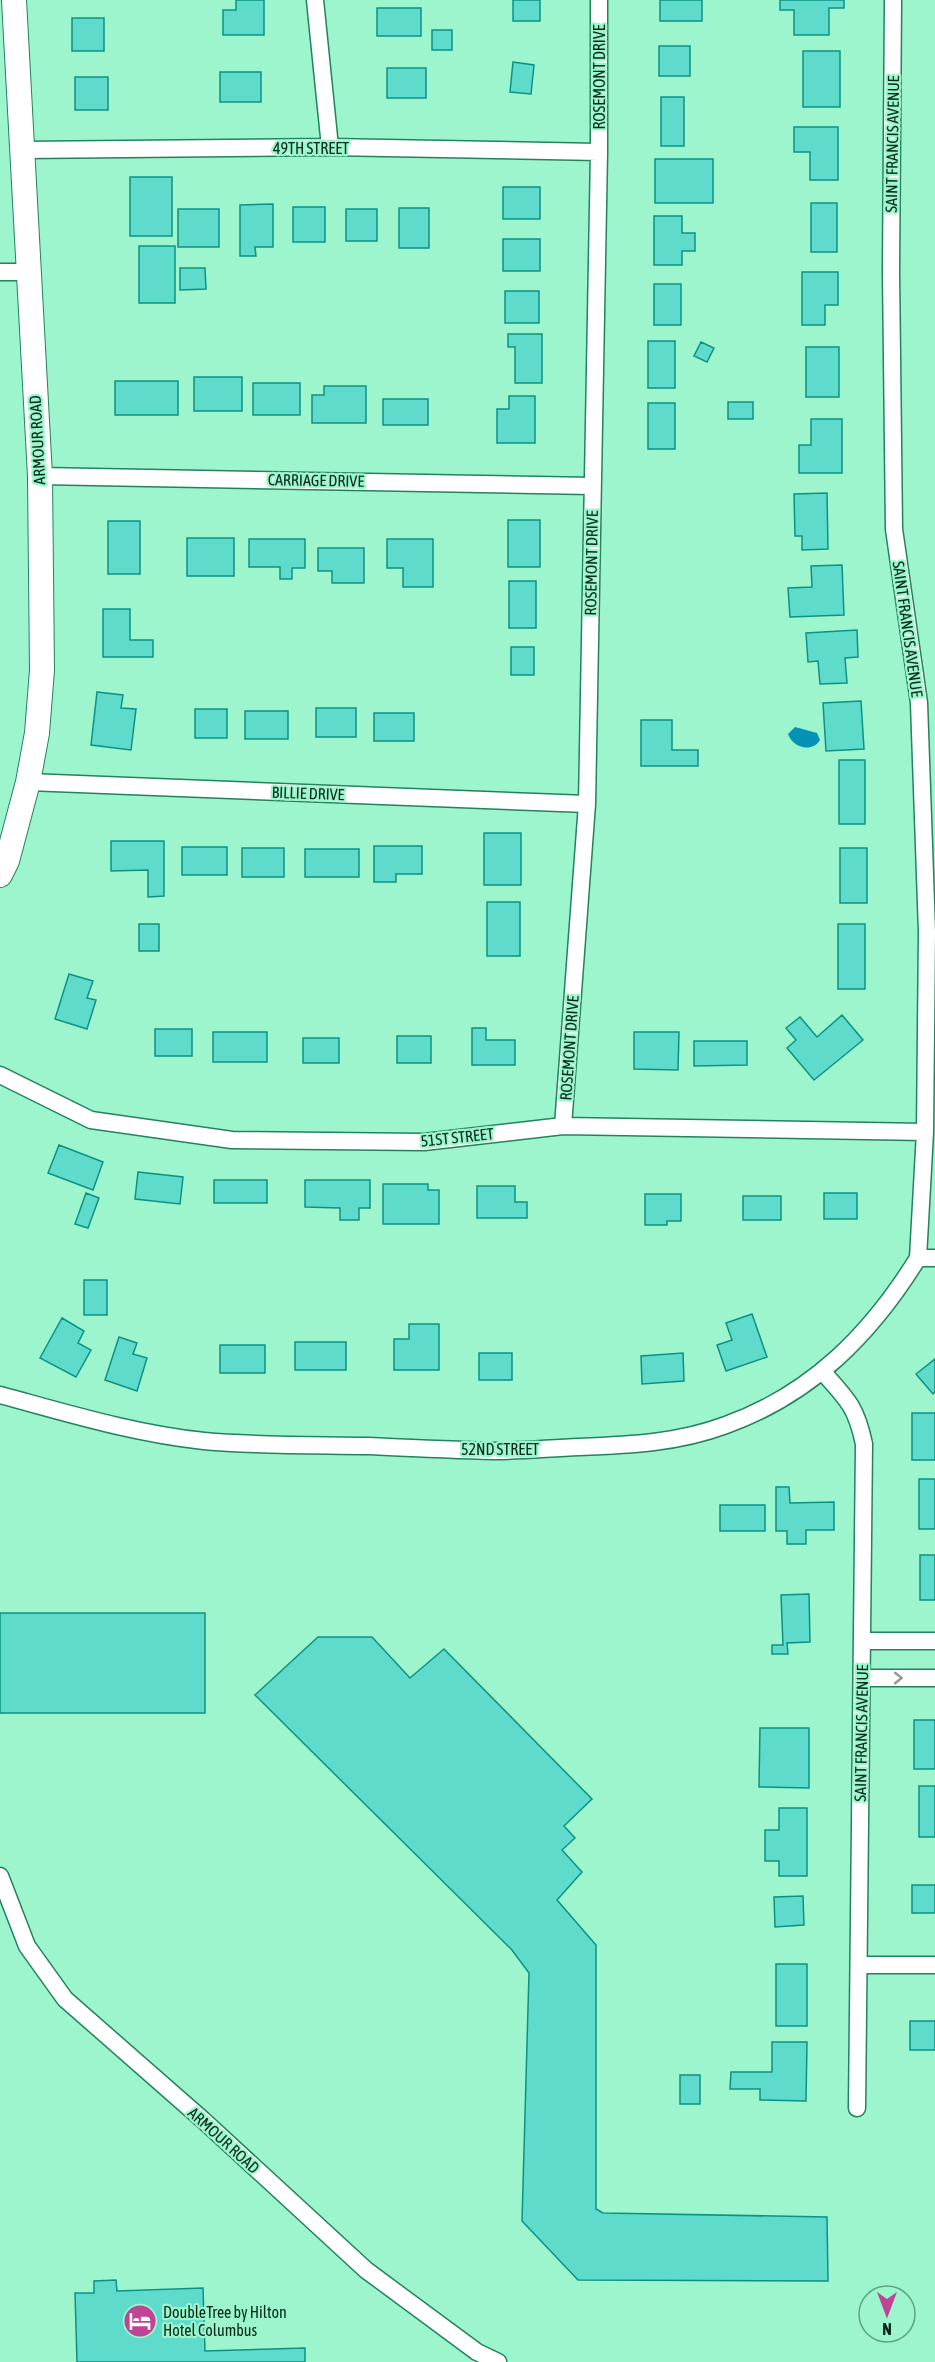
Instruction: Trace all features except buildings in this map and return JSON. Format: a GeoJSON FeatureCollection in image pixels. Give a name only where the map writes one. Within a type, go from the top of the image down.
{"type":"FeatureCollection","features":[{"type":"Feature","properties":{"kind":"street","name":"ARMOUR ROAD"},"geometry":{"type":"LineString","coordinates":[[0,875],[7,861],[28,782],[37,732],[42,670],[39,476],[14,0]]}},
{"type":"Feature","properties":{"kind":"street"},"geometry":{"type":"LineString","coordinates":[[315,0],[330,147]]}},
{"type":"Feature","properties":{"kind":"street","name":"ROSEMONT DRIVE"},"geometry":{"type":"LineString","coordinates":[[563,1126],[587,804],[599,152],[599,0]]}},
{"type":"Feature","properties":{"kind":"street","name":"SAINT FRANCIS AVENUE"},"geometry":{"type":"LineString","coordinates":[[894,0],[891,272],[894,529],[919,704],[931,932],[925,1132],[926,1258]]}},
{"type":"Feature","properties":{"kind":"street","name":"49TH STREET"},"geometry":{"type":"LineString","coordinates":[[22,150],[330,147],[599,152]]}},
{"type":"Feature","properties":{"kind":"street"},"geometry":{"type":"LineString","coordinates":[[0,272],[27,272]]}},
{"type":"Feature","properties":{"kind":"street","name":"CARRIAGE DRIVE"},"geometry":{"type":"LineString","coordinates":[[39,476],[592,486]]}},
{"type":"Feature","properties":{"kind":"street","name":"BILLIE DRIVE"},"geometry":{"type":"LineString","coordinates":[[28,782],[587,804]]}},
{"type":"Feature","properties":{"kind":"street","name":"51ST STREET"},"geometry":{"type":"LineString","coordinates":[[0,1075],[91,1120],[232,1140],[424,1142],[563,1126],[925,1132]]}},
{"type":"Feature","properties":{"kind":"street","name":"52ND STREET"},"geometry":{"type":"LineString","coordinates":[[0,1395],[107,1424],[204,1441],[496,1451],[648,1444],[710,1431],[753,1414],[822,1371],[843,1354],[880,1315],[926,1258]]}},
{"type":"Feature","properties":{"kind":"street","name":"SAINT FRANCIS AVENUE"},"geometry":{"type":"LineString","coordinates":[[822,1371],[849,1402],[858,1419],[864,1444],[857,2108]]}},
{"type":"Feature","properties":{"kind":"street"},"geometry":{"type":"LineString","coordinates":[[862,1641],[935,1641]]}},
{"type":"Feature","properties":{"kind":"street"},"geometry":{"type":"LineString","coordinates":[[862,1678],[935,1678]]}},
{"type":"Feature","properties":{"kind":"street","name":"ARMOUR ROAD"},"geometry":{"type":"LineString","coordinates":[[0,1876],[27,1946],[65,1999],[203,2120],[366,2270],[477,2352],[498,2362]]}},
{"type":"Feature","properties":{"kind":"street"},"geometry":{"type":"LineString","coordinates":[[859,1965],[935,1965]]}},
{"type":"Feature","properties":{"kind":"water"},"geometry":{"type":"Polygon","coordinates":[[[795,727],[817,733],[820,740],[808,748],[794,743],[788,734],[795,727]]]}},
{"type":"Feature","properties":{"kind":"place","name":"DoubleTree by Hilton Hotel Columbus"},"geometry":{"type":"Point","coordinates":[140,2321]}}]}
